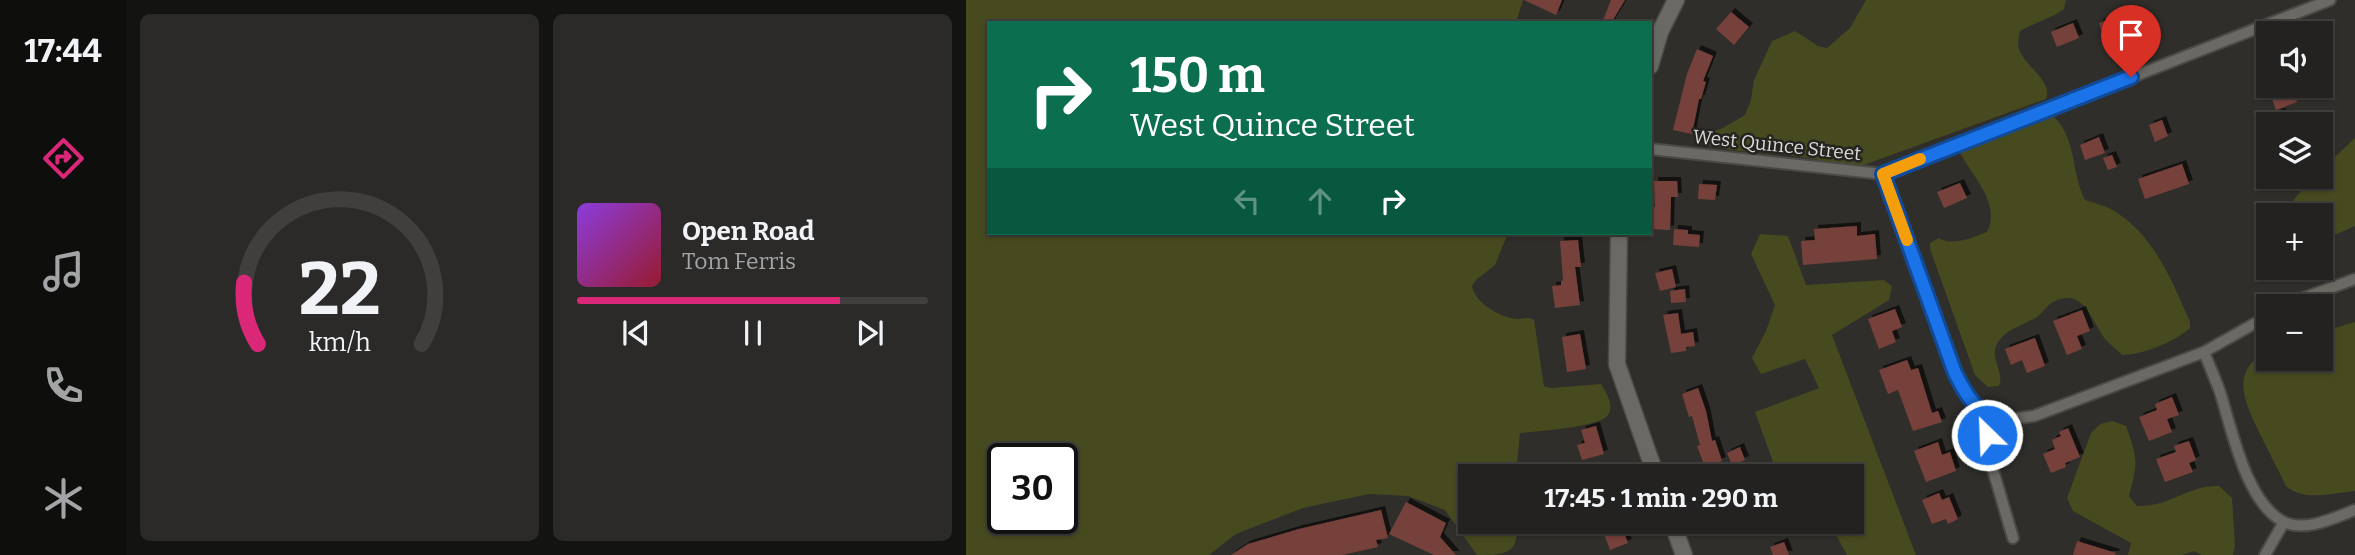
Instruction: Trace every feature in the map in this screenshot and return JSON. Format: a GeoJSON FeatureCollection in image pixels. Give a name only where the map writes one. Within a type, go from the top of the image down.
{"type":"FeatureCollection","features":[{"type":"Feature","properties":{"kind":"street"},"geometry":{"type":"LineString","coordinates":[[1652,59],[1660,32],[1676,0]]}},
{"type":"Feature","properties":{"kind":"street","name":"West Quince Street"},"geometry":{"type":"LineString","coordinates":[[1652,149],[1883,174],[2330,0]]}},
{"type":"Feature","properties":{"kind":"street"},"geometry":{"type":"LineString","coordinates":[[1883,174],[1955,373],[1964,391],[1987,417],[2007,420],[2035,416],[2204,352],[2256,323]]}},
{"type":"Feature","properties":{"kind":"street"},"geometry":{"type":"LineString","coordinates":[[1619,235],[1617,364],[1652,464]]}},
{"type":"Feature","properties":{"kind":"street"},"geometry":{"type":"LineString","coordinates":[[2317,294],[2355,279]]}},
{"type":"Feature","properties":{"kind":"street"},"geometry":{"type":"LineString","coordinates":[[2204,352],[2246,473],[2264,506],[2284,522],[2304,525],[2326,521],[2355,510]]}},
{"type":"Feature","properties":{"kind":"street"},"geometry":{"type":"LineString","coordinates":[[1987,417],[1988,453],[2013,538]]}},
{"type":"Feature","properties":{"kind":"street"},"geometry":{"type":"LineString","coordinates":[[2265,555],[2284,522]]}},
{"type":"Feature","properties":{"kind":"street"},"geometry":{"type":"LineString","coordinates":[[1676,534],[1684,555]]}},
{"type":"Feature","properties":{"kind":"green space"},"geometry":{"type":"Polygon","coordinates":[[[966,0],[1523,0],[1517,21],[987,21],[987,235],[1507,235],[1495,265],[1472,286],[1474,292],[1483,304],[1497,313],[1511,318],[1534,320],[1544,386],[1550,388],[1601,384],[1609,399],[1611,407],[1608,415],[1592,423],[1520,433],[1517,464],[1458,464],[1458,528],[1445,510],[1408,496],[1369,494],[1303,508],[1236,534],[1209,555],[966,555],[966,0]]]}},
{"type":"Feature","properties":{"kind":"green space"},"geometry":{"type":"Polygon","coordinates":[[[1866,0],[2066,0],[2064,9],[2020,31],[2019,49],[2046,86],[2046,99],[1861,166],[1701,144],[1698,139],[1700,135],[1721,129],[1745,115],[1754,80],[1772,41],[1795,31],[1818,46],[1827,48],[1850,28],[1866,0]]]}},
{"type":"Feature","properties":{"kind":"green space"},"geometry":{"type":"Polygon","coordinates":[[[2054,117],[2067,135],[2077,179],[2085,200],[2112,210],[2130,222],[2152,247],[2169,276],[2190,322],[2190,328],[2158,347],[2122,355],[2106,340],[2080,302],[2064,298],[2048,305],[2037,317],[2000,339],[1995,349],[1999,386],[1988,387],[1975,375],[1930,243],[1939,238],[1950,242],[1963,240],[1987,232],[1991,211],[1988,201],[1960,153],[1962,150],[2041,118],[2054,117]]]}},
{"type":"Feature","properties":{"kind":"green space"},"geometry":{"type":"Polygon","coordinates":[[[2355,138],[2355,226],[2333,236],[2333,203],[2291,203],[2303,189],[2333,189],[2333,159],[2355,138]]]}},
{"type":"Feature","properties":{"kind":"green space"},"geometry":{"type":"Polygon","coordinates":[[[1760,234],[1788,236],[1806,285],[1884,280],[1892,286],[1889,300],[1832,335],[1916,555],[1847,555],[1836,534],[1864,534],[1864,464],[1774,464],[1755,412],[1819,388],[1805,359],[1761,374],[1752,358],[1775,305],[1751,254],[1760,234]]]}},
{"type":"Feature","properties":{"kind":"green space"},"geometry":{"type":"Polygon","coordinates":[[[2355,322],[2355,491],[2301,494],[2286,486],[2264,442],[2246,400],[2244,379],[2248,368],[2256,359],[2256,371],[2333,371],[2333,328],[2355,322]]]}},
{"type":"Feature","properties":{"kind":"green space"},"geometry":{"type":"Polygon","coordinates":[[[2113,421],[2126,426],[2133,446],[2135,468],[2129,496],[2137,506],[2159,503],[2198,489],[2219,486],[2232,498],[2235,546],[2233,555],[2202,555],[2194,551],[2182,555],[2128,555],[2131,543],[2073,511],[2067,498],[2091,433],[2100,424],[2113,421]]]}},
{"type":"Feature","properties":{"kind":"green space"},"geometry":{"type":"Polygon","coordinates":[[[1462,534],[1517,534],[1513,547],[1508,551],[1477,555],[1462,534]]]}},
{"type":"Feature","properties":{"kind":"building"},"geometry":{"type":"Polygon","coordinates":[[[1524,0],[1562,0],[1556,15],[1524,0]]]}},
{"type":"Feature","properties":{"kind":"building"},"geometry":{"type":"Polygon","coordinates":[[[1611,0],[1625,0],[1612,21],[1603,21],[1611,0]]]}},
{"type":"Feature","properties":{"kind":"building"},"geometry":{"type":"Polygon","coordinates":[[[1731,12],[1749,27],[1734,45],[1716,29],[1731,12]]]}},
{"type":"Feature","properties":{"kind":"building"},"geometry":{"type":"Polygon","coordinates":[[[2114,18],[2122,39],[2106,45],[2099,23],[2114,18]]]}},
{"type":"Feature","properties":{"kind":"building"},"geometry":{"type":"Polygon","coordinates":[[[2073,23],[2079,38],[2057,47],[2051,32],[2073,23]]]}},
{"type":"Feature","properties":{"kind":"building"},"geometry":{"type":"Polygon","coordinates":[[[1697,49],[1713,56],[1703,81],[1706,82],[1699,99],[1692,134],[1673,130],[1687,74],[1697,49]]]}},
{"type":"Feature","properties":{"kind":"building"},"geometry":{"type":"Polygon","coordinates":[[[2272,98],[2296,98],[2297,102],[2276,110],[2272,98]]]}},
{"type":"Feature","properties":{"kind":"building"},"geometry":{"type":"Polygon","coordinates":[[[2162,120],[2168,136],[2155,142],[2149,125],[2162,120]]]}},
{"type":"Feature","properties":{"kind":"building"},"geometry":{"type":"Polygon","coordinates":[[[2099,137],[2105,153],[2085,160],[2080,145],[2099,137]]]}},
{"type":"Feature","properties":{"kind":"building"},"geometry":{"type":"Polygon","coordinates":[[[2112,155],[2117,167],[2108,170],[2103,158],[2112,155]]]}},
{"type":"Feature","properties":{"kind":"building"},"geometry":{"type":"Polygon","coordinates":[[[2182,164],[2189,184],[2145,199],[2138,179],[2182,164]]]}},
{"type":"Feature","properties":{"kind":"building"},"geometry":{"type":"Polygon","coordinates":[[[1654,181],[1677,181],[1678,197],[1671,197],[1670,230],[1652,229],[1652,207],[1655,207],[1654,181]]]}},
{"type":"Feature","properties":{"kind":"building"},"geometry":{"type":"Polygon","coordinates":[[[1960,183],[1967,198],[1944,208],[1937,192],[1960,183]]]}},
{"type":"Feature","properties":{"kind":"building"},"geometry":{"type":"Polygon","coordinates":[[[1699,184],[1717,185],[1715,200],[1698,199],[1699,184]]]}},
{"type":"Feature","properties":{"kind":"building"},"geometry":{"type":"Polygon","coordinates":[[[1857,226],[1857,236],[1875,234],[1877,259],[1803,265],[1801,241],[1815,240],[1814,229],[1857,226]]]}},
{"type":"Feature","properties":{"kind":"building"},"geometry":{"type":"Polygon","coordinates":[[[1674,229],[1688,230],[1688,234],[1700,235],[1699,247],[1673,245],[1674,229]]]}},
{"type":"Feature","properties":{"kind":"building"},"geometry":{"type":"Polygon","coordinates":[[[1578,240],[1581,267],[1575,267],[1580,305],[1555,308],[1552,286],[1561,285],[1563,280],[1560,241],[1578,240]]]}},
{"type":"Feature","properties":{"kind":"building"},"geometry":{"type":"Polygon","coordinates":[[[1672,269],[1676,287],[1660,291],[1655,273],[1672,269]]]}},
{"type":"Feature","properties":{"kind":"building"},"geometry":{"type":"Polygon","coordinates":[[[1685,289],[1686,302],[1671,303],[1670,291],[1685,289]]]}},
{"type":"Feature","properties":{"kind":"building"},"geometry":{"type":"Polygon","coordinates":[[[1895,309],[1902,327],[1892,331],[1896,342],[1879,349],[1868,319],[1895,309]]]}},
{"type":"Feature","properties":{"kind":"building"},"geometry":{"type":"Polygon","coordinates":[[[2082,310],[2090,331],[2077,336],[2082,349],[2067,355],[2053,321],[2082,310]]]}},
{"type":"Feature","properties":{"kind":"building"},"geometry":{"type":"Polygon","coordinates":[[[1678,313],[1681,334],[1693,332],[1695,346],[1686,347],[1686,351],[1671,353],[1663,315],[1678,313]]]}},
{"type":"Feature","properties":{"kind":"building"},"geometry":{"type":"Polygon","coordinates":[[[1580,334],[1586,369],[1567,372],[1562,337],[1580,334]]]}},
{"type":"Feature","properties":{"kind":"building"},"geometry":{"type":"Polygon","coordinates":[[[2035,338],[2045,366],[2027,373],[2022,360],[2011,365],[2005,349],[2035,338]]]}},
{"type":"Feature","properties":{"kind":"building"},"geometry":{"type":"Polygon","coordinates":[[[1907,360],[1911,370],[1918,368],[1932,413],[1938,411],[1942,422],[1913,431],[1898,390],[1888,394],[1879,370],[1907,360]]]}},
{"type":"Feature","properties":{"kind":"building"},"geometry":{"type":"Polygon","coordinates":[[[1698,388],[1712,441],[1715,440],[1722,461],[1704,464],[1697,446],[1700,445],[1692,416],[1689,417],[1682,394],[1698,388]]]}},
{"type":"Feature","properties":{"kind":"building"},"geometry":{"type":"Polygon","coordinates":[[[2172,397],[2179,415],[2167,419],[2172,432],[2149,441],[2139,417],[2157,410],[2155,404],[2172,397]]]}},
{"type":"Feature","properties":{"kind":"building"},"geometry":{"type":"Polygon","coordinates":[[[1596,426],[1604,454],[1582,460],[1577,445],[1585,443],[1581,430],[1596,426]]]}},
{"type":"Feature","properties":{"kind":"building"},"geometry":{"type":"Polygon","coordinates":[[[2068,428],[2080,457],[2051,473],[2043,454],[2055,449],[2052,440],[2061,436],[2059,432],[2068,428]]]}},
{"type":"Feature","properties":{"kind":"building"},"geometry":{"type":"Polygon","coordinates":[[[2189,441],[2196,460],[2189,463],[2193,472],[2165,482],[2156,459],[2176,452],[2174,446],[2189,441]]]}},
{"type":"Feature","properties":{"kind":"building"},"geometry":{"type":"Polygon","coordinates":[[[1938,442],[1942,455],[1950,452],[1956,471],[1926,482],[1914,451],[1938,442]]]}},
{"type":"Feature","properties":{"kind":"building"},"geometry":{"type":"Polygon","coordinates":[[[1740,447],[1745,460],[1732,464],[1727,453],[1740,447]]]}},
{"type":"Feature","properties":{"kind":"building"},"geometry":{"type":"Polygon","coordinates":[[[1939,493],[1942,500],[1949,497],[1958,519],[1948,524],[1946,519],[1932,524],[1922,500],[1939,493]]]}},
{"type":"Feature","properties":{"kind":"building"},"geometry":{"type":"Polygon","coordinates":[[[1406,502],[1446,523],[1440,537],[1456,555],[1434,555],[1389,534],[1406,502]]]}},
{"type":"Feature","properties":{"kind":"building"},"geometry":{"type":"Polygon","coordinates":[[[1381,510],[1388,538],[1376,540],[1378,547],[1342,555],[1231,555],[1248,544],[1381,510]]]}},
{"type":"Feature","properties":{"kind":"building"},"geometry":{"type":"Polygon","coordinates":[[[1604,534],[1625,534],[1628,543],[1610,550],[1604,534]]]}},
{"type":"Feature","properties":{"kind":"building"},"geometry":{"type":"Polygon","coordinates":[[[2077,541],[2116,553],[2073,555],[2077,541]]]}},
{"type":"Feature","properties":{"kind":"building"},"geometry":{"type":"Polygon","coordinates":[[[1784,542],[1789,555],[1773,555],[1770,547],[1784,542]]]}},
{"type":"Feature","properties":{"kind":"slow traffic"},"geometry":{"type":"LineString","coordinates":[[1907,240],[1883,174],[1920,159]]}},
{"type":"Feature","properties":{"kind":"route"},"geometry":{"type":"LineString","coordinates":[[1987,435],[1987,417],[1964,391],[1955,373],[1883,174],[2131,77]]}}]}
